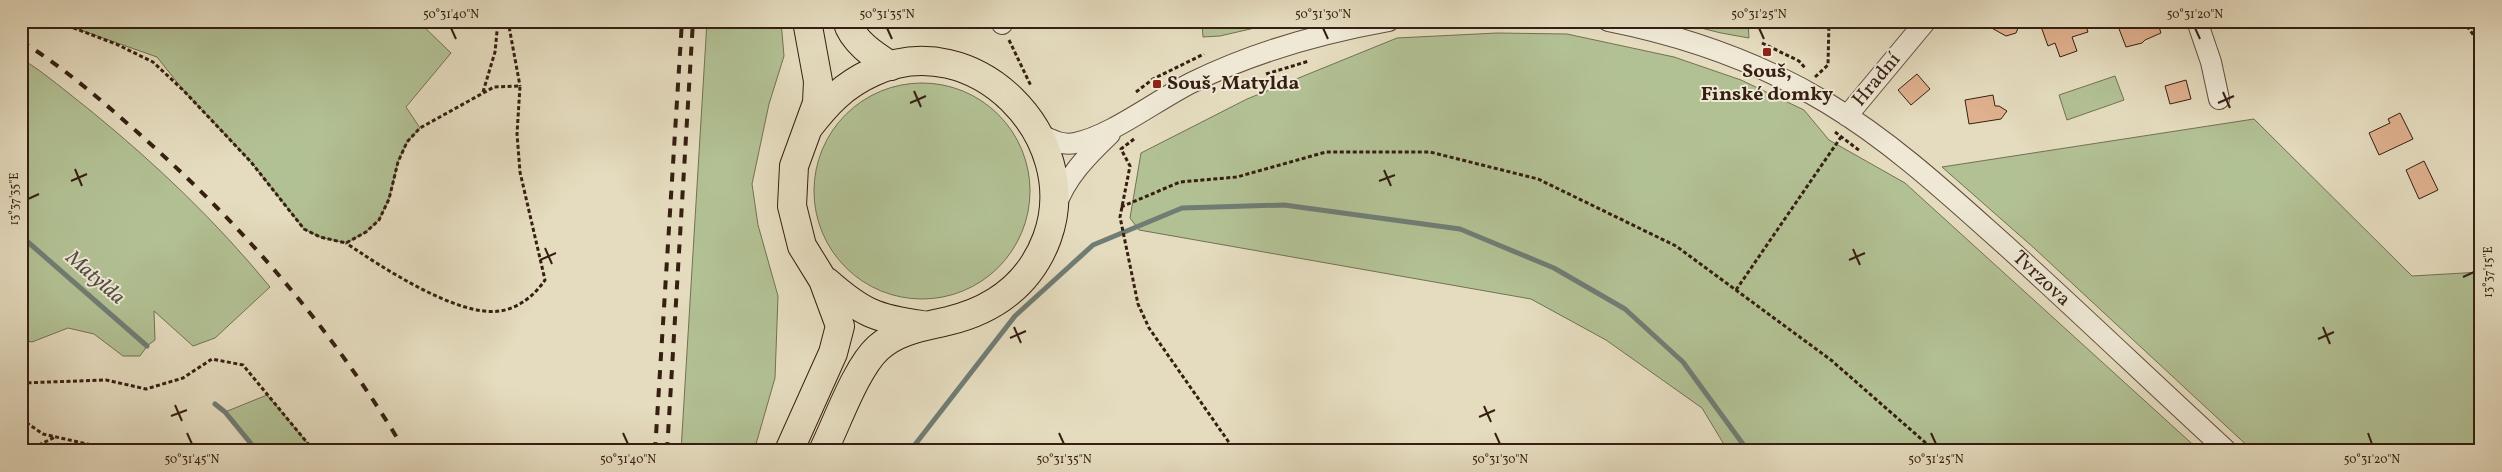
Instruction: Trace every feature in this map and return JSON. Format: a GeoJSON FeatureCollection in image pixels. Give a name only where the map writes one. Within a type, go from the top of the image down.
{"type":"FeatureCollection","features":[{"type":"Feature","properties":{"kind":"highway"},"geometry":{"type":"LineString","coordinates":[[789,451],[833,354],[840,326],[824,280],[802,246],[792,206],[794,166],[817,103],[818,80],[807,21]]}},
{"type":"Feature","properties":{"kind":"highway"},"geometry":{"type":"LineString","coordinates":[[847,21],[855,38],[891,66]]}},
{"type":"Feature","properties":{"kind":"highway"},"geometry":{"type":"LineString","coordinates":[[808,128],[829,101],[852,83],[873,71],[914,62],[938,63],[970,71],[1011,97],[1039,134],[1052,181],[1054,213],[1038,258],[1015,289],[999,301],[975,313],[897,335],[878,349],[863,368],[823,451]]}},
{"type":"Feature","properties":{"kind":"highway"},"geometry":{"type":"LineString","coordinates":[[824,280],[853,305],[888,321],[927,325]]}},
{"type":"Feature","properties":{"kind":"street"},"geometry":{"type":"LineString","coordinates":[[1039,134],[1060,143],[1075,143],[1122,123],[1185,86],[1250,58],[1331,34],[1389,21]]}},
{"type":"Feature","properties":{"kind":"street","name":"Tvrzova"},"geometry":{"type":"LineString","coordinates":[[1608,21],[1665,34],[1748,63],[1826,102],[1871,132],[1939,186],[2226,451]]}},
{"type":"Feature","properties":{"kind":"street","name":"Hradní"},"geometry":{"type":"LineString","coordinates":[[1847,116],[1926,21]]}},
{"type":"Feature","properties":{"kind":"street"},"geometry":{"type":"LineString","coordinates":[[2197,21],[2211,62],[2219,99]]}},
{"type":"Feature","properties":{"kind":"street"},"geometry":{"type":"LineString","coordinates":[[1054,213],[1059,198],[1077,167],[1122,123]]}},
{"type":"Feature","properties":{"kind":"path"},"geometry":{"type":"LineString","coordinates":[[55,21],[116,44],[153,62],[184,91],[251,162],[304,229],[320,237],[346,243],[406,282],[466,308],[483,311],[500,311],[528,299],[537,292],[545,280],[520,172],[518,134],[520,86],[508,21]]}},
{"type":"Feature","properties":{"kind":"path"},"geometry":{"type":"LineString","coordinates":[[483,92],[495,52],[498,21]]}},
{"type":"Feature","properties":{"kind":"path"},"geometry":{"type":"LineString","coordinates":[[1814,78],[1828,65],[1830,21]]}},
{"type":"Feature","properties":{"kind":"path"},"geometry":{"type":"LineString","coordinates":[[2464,21],[2481,45]]}},
{"type":"Feature","properties":{"kind":"path"},"geometry":{"type":"LineString","coordinates":[[1001,22],[1035,94]]}},
{"type":"Feature","properties":{"kind":"path"},"geometry":{"type":"LineString","coordinates":[[1762,43],[1799,61],[1820,84]]}},
{"type":"Feature","properties":{"kind":"path"},"geometry":{"type":"LineString","coordinates":[[1130,98],[1153,79],[1207,53]]}},
{"type":"Feature","properties":{"kind":"path"},"geometry":{"type":"LineString","coordinates":[[1257,76],[1309,62]]}},
{"type":"Feature","properties":{"kind":"path"},"geometry":{"type":"LineString","coordinates":[[346,243],[366,232],[379,220],[389,199],[398,162],[408,142],[420,128],[494,87],[520,86]]}},
{"type":"Feature","properties":{"kind":"path"},"geometry":{"type":"LineString","coordinates":[[1736,290],[1841,137]]}},
{"type":"Feature","properties":{"kind":"path"},"geometry":{"type":"LineString","coordinates":[[1121,149],[1130,166],[1121,207],[1120,221],[1136,297],[1150,328],[1235,451]]}},
{"type":"Feature","properties":{"kind":"path"},"geometry":{"type":"LineString","coordinates":[[1121,207],[1180,182],[1237,176],[1326,152],[1430,152],[1538,179],[1676,246],[1831,360],[1935,451]]}},
{"type":"Feature","properties":{"kind":"path"},"geometry":{"type":"LineString","coordinates":[[21,383],[106,380],[146,389],[183,378],[212,359],[242,365],[314,451]]}},
{"type":"Feature","properties":{"kind":"path"},"geometry":{"type":"LineString","coordinates":[[21,419],[43,434],[118,451]]}},
{"type":"Feature","properties":{"kind":"path"},"geometry":{"type":"LineString","coordinates":[[27,451],[54,436]]}},
{"type":"Feature","properties":{"kind":"green space"},"geometry":{"type":"Polygon","coordinates":[[[55,21],[418,21],[451,53],[406,107],[420,128],[407,142],[398,162],[389,199],[379,220],[366,232],[346,243],[320,237],[304,229],[251,162],[184,91],[157,57],[55,21]]]}},
{"type":"Feature","properties":{"kind":"green space"},"geometry":{"type":"Polygon","coordinates":[[[707,21],[781,21],[784,56],[769,104],[752,184],[758,225],[778,296],[775,378],[754,451],[681,451],[707,21]]]}},
{"type":"Feature","properties":{"kind":"green space"},"geometry":{"type":"Polygon","coordinates":[[[1205,21],[1285,21],[1220,36],[1203,37],[1202,24],[1205,21]]]}},
{"type":"Feature","properties":{"kind":"green space"},"geometry":{"type":"Polygon","coordinates":[[[1673,21],[1748,21],[1749,38],[1721,33],[1673,21]]]}},
{"type":"Feature","properties":{"kind":"green space"},"geometry":{"type":"Polygon","coordinates":[[[1497,33],[1567,34],[1674,57],[1741,80],[1804,110],[1829,140],[1905,183],[2200,451],[1728,451],[1702,408],[1606,340],[1531,299],[1139,230],[1130,218],[1141,153],[1247,99],[1397,38],[1497,33]]]}},
{"type":"Feature","properties":{"kind":"green space"},"geometry":{"type":"Polygon","coordinates":[[[21,58],[91,111],[185,194],[270,287],[215,338],[193,346],[154,311],[155,340],[147,346],[140,356],[123,356],[94,334],[68,328],[32,342],[21,340],[21,58]]]}},
{"type":"Feature","properties":{"kind":"green space"},"geometry":{"type":"Polygon","coordinates":[[[2115,76],[2124,100],[2067,120],[2059,95],[2115,76]]]}},
{"type":"Feature","properties":{"kind":"green space"},"geometry":{"type":"Polygon","coordinates":[[[922,83],[943,85],[963,91],[982,101],[998,115],[1012,131],[1022,150],[1028,170],[1030,191],[1028,212],[1022,232],[1012,251],[998,267],[982,281],[963,291],[943,297],[922,299],[901,297],[881,291],[862,281],[846,267],[832,251],[822,232],[816,212],[814,191],[816,170],[822,150],[832,131],[846,115],[862,101],[881,91],[901,85],[922,83]]]}},
{"type":"Feature","properties":{"kind":"green space"},"geometry":{"type":"Polygon","coordinates":[[[2254,119],[2412,276],[2481,272],[2481,451],[2253,451],[2034,248],[1942,167],[2254,119]]]}},
{"type":"Feature","properties":{"kind":"green space"},"geometry":{"type":"Polygon","coordinates":[[[267,395],[314,451],[257,451],[225,412],[267,395]]]}},
{"type":"Feature","properties":{"kind":"building"},"geometry":{"type":"Polygon","coordinates":[[[1979,21],[2021,21],[2016,33],[2006,36],[1979,21]]]}},
{"type":"Feature","properties":{"kind":"building"},"geometry":{"type":"Polygon","coordinates":[[[2039,21],[2084,21],[2088,32],[2072,37],[2077,51],[2060,57],[2055,43],[2048,46],[2039,21]]]}},
{"type":"Feature","properties":{"kind":"building"},"geometry":{"type":"Polygon","coordinates":[[[2116,21],[2157,21],[2161,33],[2142,43],[2126,47],[2116,21]]]}},
{"type":"Feature","properties":{"kind":"building"},"geometry":{"type":"Polygon","coordinates":[[[1917,74],[1930,89],[1911,105],[1898,90],[1917,74]]]}},
{"type":"Feature","properties":{"kind":"building"},"geometry":{"type":"Polygon","coordinates":[[[2186,80],[2191,99],[2170,104],[2165,86],[2186,80]]]}},
{"type":"Feature","properties":{"kind":"building"},"geometry":{"type":"Polygon","coordinates":[[[1993,95],[1995,106],[1999,106],[2007,111],[2001,119],[1969,124],[1965,100],[1993,95]]]}},
{"type":"Feature","properties":{"kind":"building"},"geometry":{"type":"Polygon","coordinates":[[[2400,113],[2413,139],[2379,155],[2369,133],[2390,123],[2388,119],[2400,113]]]}},
{"type":"Feature","properties":{"kind":"building"},"geometry":{"type":"Polygon","coordinates":[[[2424,161],[2438,190],[2419,199],[2406,170],[2424,161]]]}},
{"type":"Feature","properties":{"kind":"waterway"},"geometry":{"type":"LineString","coordinates":[[910,451],[1015,316],[1093,245],[1182,208],[1284,205],[1460,229],[1554,268],[1625,309],[1683,362],[1748,451]]}},
{"type":"Feature","properties":{"kind":"waterway","name":"Matylda"},"geometry":{"type":"LineString","coordinates":[[21,236],[147,346]]}},
{"type":"Feature","properties":{"kind":"waterway","name":"Matylda"},"geometry":{"type":"LineString","coordinates":[[215,404],[225,412],[257,451]]}},
{"type":"Feature","properties":{"kind":"railway"},"geometry":{"type":"LineString","coordinates":[[655,451],[682,21]]}},
{"type":"Feature","properties":{"kind":"railway"},"geometry":{"type":"LineString","coordinates":[[667,451],[693,21]]}},
{"type":"Feature","properties":{"kind":"railway"},"geometry":{"type":"LineString","coordinates":[[21,41],[70,75],[131,127],[183,174],[254,247],[319,324],[378,407],[405,451]]}},
{"type":"Feature","properties":{"kind":"place","name":"Souš, Finské domky"},"geometry":{"type":"Point","coordinates":[1767,52]}},
{"type":"Feature","properties":{"kind":"place","name":"Souš, Matylda"},"geometry":{"type":"Point","coordinates":[1157,84]}}]}
